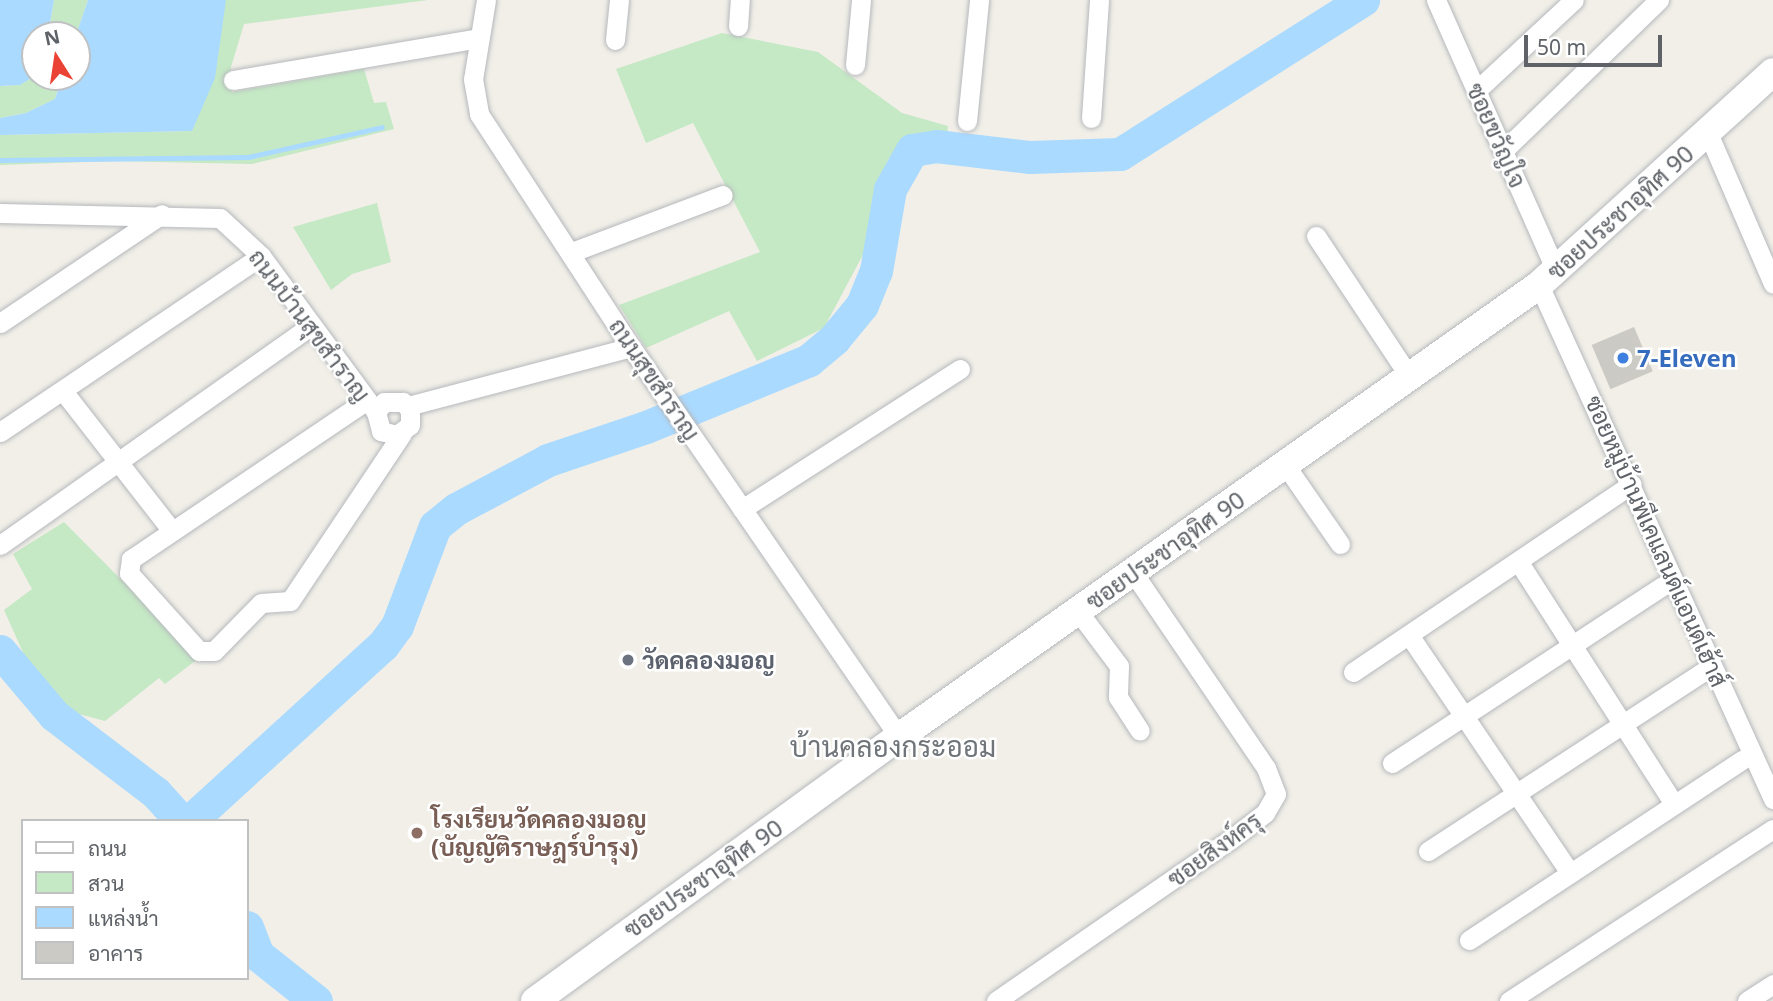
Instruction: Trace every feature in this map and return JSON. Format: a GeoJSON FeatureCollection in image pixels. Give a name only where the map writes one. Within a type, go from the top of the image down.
{"type":"FeatureCollection","features":[{"type":"Feature","properties":{"kind":"street","name":"ถนนสุขสำราญ"},"geometry":{"type":"LineString","coordinates":[[486,0],[473,79],[479,114],[572,252],[631,347],[899,737]]}},
{"type":"Feature","properties":{"kind":"street"},"geometry":{"type":"LineString","coordinates":[[615,40],[619,0]]}},
{"type":"Feature","properties":{"kind":"street"},"geometry":{"type":"LineString","coordinates":[[738,26],[740,0]]}},
{"type":"Feature","properties":{"kind":"street"},"geometry":{"type":"LineString","coordinates":[[855,65],[861,0]]}},
{"type":"Feature","properties":{"kind":"street"},"geometry":{"type":"LineString","coordinates":[[967,121],[979,0]]}},
{"type":"Feature","properties":{"kind":"street"},"geometry":{"type":"LineString","coordinates":[[1091,118],[1099,0]]}},
{"type":"Feature","properties":{"kind":"street","name":"ซอยขวัญใจ"},"geometry":{"type":"LineString","coordinates":[[1436,0],[1504,150],[1548,278]]}},
{"type":"Feature","properties":{"kind":"street"},"geometry":{"type":"LineString","coordinates":[[1477,90],[1574,0]]}},
{"type":"Feature","properties":{"kind":"street"},"geometry":{"type":"LineString","coordinates":[[1504,150],[1659,0]]}},
{"type":"Feature","properties":{"kind":"street"},"geometry":{"type":"LineString","coordinates":[[233,80],[479,38]]}},
{"type":"Feature","properties":{"kind":"street","name":"ซอยประชาอุทิศ 90"},"geometry":{"type":"LineString","coordinates":[[536,1001],[899,737],[1411,379],[1548,278],[1773,72]]}},
{"type":"Feature","properties":{"kind":"street"},"geometry":{"type":"LineString","coordinates":[[1708,133],[1773,284]]}},
{"type":"Feature","properties":{"kind":"street"},"geometry":{"type":"LineString","coordinates":[[572,252],[723,195]]}},
{"type":"Feature","properties":{"kind":"street","name":"ถนนบ้านสุขสำราญ"},"geometry":{"type":"LineString","coordinates":[[0,213],[162,214],[220,218],[261,256],[371,406],[381,431],[402,434],[411,420],[408,406]]}},
{"type":"Feature","properties":{"kind":"street"},"geometry":{"type":"LineString","coordinates":[[0,323],[162,214]]}},
{"type":"Feature","properties":{"kind":"street"},"geometry":{"type":"LineString","coordinates":[[1316,236],[1411,379]]}},
{"type":"Feature","properties":{"kind":"street"},"geometry":{"type":"LineString","coordinates":[[0,432],[261,256]]}},
{"type":"Feature","properties":{"kind":"street","name":"ซอยหมู่บ้านพีเคแลนด์แอนด์เฮ้าส์"},"geometry":{"type":"LineString","coordinates":[[1548,278],[1632,484],[1773,799]]}},
{"type":"Feature","properties":{"kind":"street"},"geometry":{"type":"LineString","coordinates":[[0,544],[310,326]]}},
{"type":"Feature","properties":{"kind":"street","name":"ถนนบ้านสุขสำราญ"},"geometry":{"type":"LineString","coordinates":[[371,406],[390,400],[408,406],[631,347]]}},
{"type":"Feature","properties":{"kind":"street"},"geometry":{"type":"LineString","coordinates":[[742,509],[960,369]]}},
{"type":"Feature","properties":{"kind":"street"},"geometry":{"type":"LineString","coordinates":[[63,391],[172,531]]}},
{"type":"Feature","properties":{"kind":"street"},"geometry":{"type":"LineString","coordinates":[[371,406],[131,559],[129,573],[199,651],[206,654],[257,605],[290,601],[402,434]]}},
{"type":"Feature","properties":{"kind":"street"},"geometry":{"type":"LineString","coordinates":[[1286,466],[1340,544]]}},
{"type":"Feature","properties":{"kind":"street"},"geometry":{"type":"LineString","coordinates":[[1353,672],[1632,484]]}},
{"type":"Feature","properties":{"kind":"street"},"geometry":{"type":"LineString","coordinates":[[1518,561],[1674,804]]}},
{"type":"Feature","properties":{"kind":"street","name":"ซอยสิงห์ครุ"},"geometry":{"type":"LineString","coordinates":[[996,1001],[1240,832],[1265,813],[1276,794],[1266,768],[1133,572]]}},
{"type":"Feature","properties":{"kind":"street"},"geometry":{"type":"LineString","coordinates":[[1392,763],[1662,586]]}},
{"type":"Feature","properties":{"kind":"street"},"geometry":{"type":"LineString","coordinates":[[1077,610],[1119,666],[1118,697],[1140,730]]}},
{"type":"Feature","properties":{"kind":"street"},"geometry":{"type":"LineString","coordinates":[[1409,635],[1570,873]]}},
{"type":"Feature","properties":{"kind":"street"},"geometry":{"type":"LineString","coordinates":[[1428,851],[1703,672]]}},
{"type":"Feature","properties":{"kind":"street"},"geometry":{"type":"LineString","coordinates":[[1469,940],[1743,759]]}},
{"type":"Feature","properties":{"kind":"street"},"geometry":{"type":"LineString","coordinates":[[1509,1001],[1773,829]]}},
{"type":"Feature","properties":{"kind":"street"},"geometry":{"type":"LineString","coordinates":[[1747,1001],[1773,984]]}},
{"type":"Feature","properties":{"kind":"green space"},"geometry":{"type":"Polygon","coordinates":[[[54,0],[88,0],[81,21],[50,21],[54,0]]]}},
{"type":"Feature","properties":{"kind":"green space"},"geometry":{"type":"Polygon","coordinates":[[[226,0],[428,0],[244,24],[231,67],[232,92],[364,69],[374,103],[386,102],[394,129],[252,164],[111,161],[0,165],[0,135],[192,131],[226,0]]]}},
{"type":"Feature","properties":{"kind":"green space"},"geometry":{"type":"Polygon","coordinates":[[[722,33],[818,52],[902,113],[948,126],[947,135],[900,145],[888,160],[872,200],[867,247],[824,328],[757,361],[729,311],[646,348],[619,305],[760,252],[693,123],[646,143],[616,69],[722,33]]]}},
{"type":"Feature","properties":{"kind":"green space"},"geometry":{"type":"Polygon","coordinates":[[[20,85],[21,91],[58,91],[55,99],[26,113],[0,118],[0,86],[20,85]]]}},
{"type":"Feature","properties":{"kind":"green space"},"geometry":{"type":"Polygon","coordinates":[[[377,203],[391,262],[352,274],[331,290],[293,227],[377,203]]]}},
{"type":"Feature","properties":{"kind":"green space"},"geometry":{"type":"Polygon","coordinates":[[[64,522],[199,658],[165,684],[159,678],[105,721],[68,711],[29,666],[4,610],[32,589],[13,554],[64,522]]]}},
{"type":"Feature","properties":{"kind":"water"},"geometry":{"type":"Polygon","coordinates":[[[0,0],[54,0],[50,21],[21,21],[21,84],[0,86],[0,0]]]}},
{"type":"Feature","properties":{"kind":"water"},"geometry":{"type":"Polygon","coordinates":[[[88,0],[226,0],[215,78],[192,131],[0,135],[0,118],[26,113],[55,99],[58,91],[91,91],[91,21],[81,21],[88,0]]]}},
{"type":"Feature","properties":{"kind":"building","name":"7-Eleven"},"geometry":{"type":"Polygon","coordinates":[[[1634,327],[1653,371],[1610,389],[1592,345],[1634,327]]]}},
{"type":"Feature","properties":{"kind":"waterway"},"geometry":{"type":"LineString","coordinates":[[192,819],[383,645],[397,626],[435,526],[456,509],[548,460],[646,427],[809,360],[834,339],[862,305],[876,271],[890,189],[912,150],[936,146],[1030,157],[1120,154],[1363,0]]}},
{"type":"Feature","properties":{"kind":"waterway"},"geometry":{"type":"LineString","coordinates":[[0,160],[248,157],[382,127]]}},
{"type":"Feature","properties":{"kind":"waterway"},"geometry":{"type":"LineString","coordinates":[[0,651],[54,715],[156,793],[179,819]]}},
{"type":"Feature","properties":{"kind":"waterway"},"geometry":{"type":"LineString","coordinates":[[248,930],[258,955],[316,1001]]}},
{"type":"Feature","properties":{"kind":"place","name":"7-Eleven"},"geometry":{"type":"Point","coordinates":[1623,358]}},
{"type":"Feature","properties":{"kind":"place","name":"วัดคลองมอญ"},"geometry":{"type":"Point","coordinates":[628,660]}},
{"type":"Feature","properties":{"kind":"place","name":"โรงเรียนวัดคลองมอญ (บัญญัติราษฎร์บำรุง)"},"geometry":{"type":"Point","coordinates":[417,833]}},
{"type":"Feature","properties":{"kind":"district","name":"บ้านคลองกระออม"},"geometry":{"type":"Point","coordinates":[893,746]}}]}
